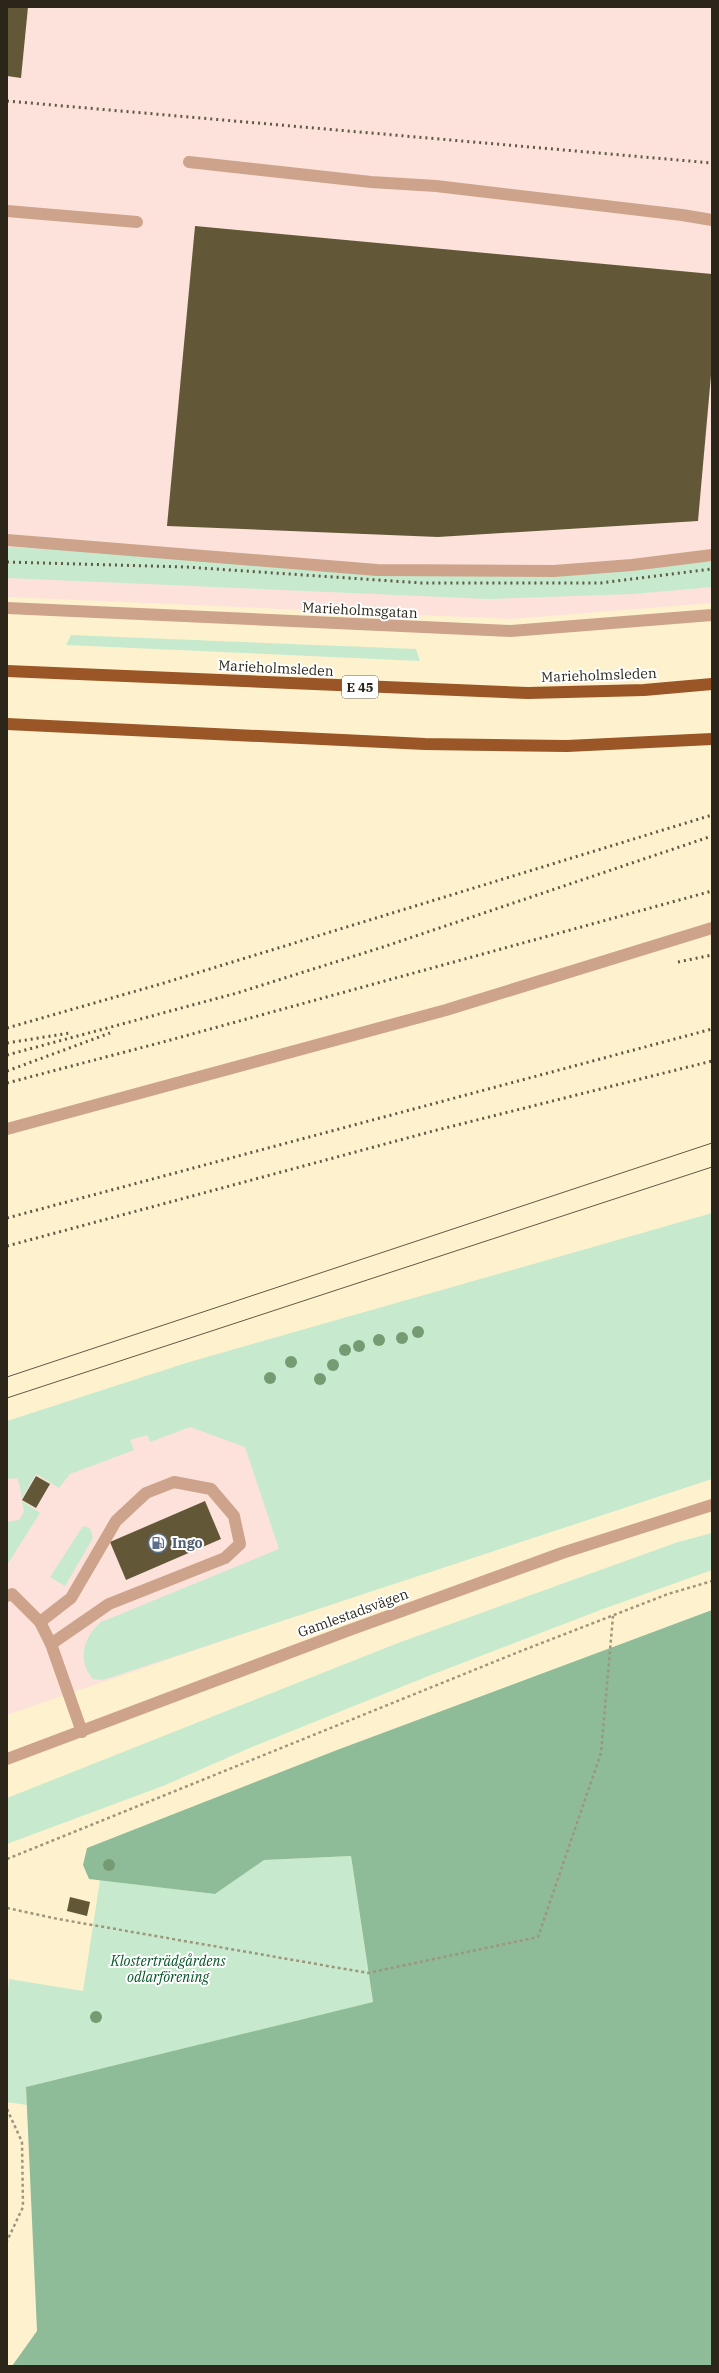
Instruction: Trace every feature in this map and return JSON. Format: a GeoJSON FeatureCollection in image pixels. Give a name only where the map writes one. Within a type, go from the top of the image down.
{"type":"FeatureCollection","features":[{"type":"Feature","properties":{"kind":"highway","name":"Marieholmsleden"},"geometry":{"type":"LineString","coordinates":[[7,671],[528,693],[644,690],[712,684]]}},
{"type":"Feature","properties":{"kind":"highway"},"geometry":{"type":"LineString","coordinates":[[7,724],[433,744],[567,746],[712,739]]}},
{"type":"Feature","properties":{"kind":"street"},"geometry":{"type":"LineString","coordinates":[[189,162],[371,182],[436,186],[682,215],[712,220]]}},
{"type":"Feature","properties":{"kind":"street"},"geometry":{"type":"LineString","coordinates":[[7,211],[137,222]]}},
{"type":"Feature","properties":{"kind":"street"},"geometry":{"type":"LineString","coordinates":[[7,540],[377,570],[554,571],[632,565],[712,555]]}},
{"type":"Feature","properties":{"kind":"street","name":"Marieholmsgatan"},"geometry":{"type":"LineString","coordinates":[[7,608],[511,631],[712,615]]}},
{"type":"Feature","properties":{"kind":"street"},"geometry":{"type":"LineString","coordinates":[[7,1129],[446,1010],[712,928]]}},
{"type":"Feature","properties":{"kind":"street"},"geometry":{"type":"LineString","coordinates":[[40,1622],[71,1598],[116,1521],[146,1493],[174,1482],[211,1489],[234,1516],[240,1544],[225,1558],[109,1604],[51,1644]]}},
{"type":"Feature","properties":{"kind":"street","name":"Gamlestadsvägen"},"geometry":{"type":"LineString","coordinates":[[7,1759],[347,1631],[562,1553],[712,1505]]}},
{"type":"Feature","properties":{"kind":"street"},"geometry":{"type":"LineString","coordinates":[[9,1593],[40,1622],[51,1644],[82,1732]]}},
{"type":"Feature","properties":{"kind":"path"},"geometry":{"type":"LineString","coordinates":[[7,1859],[668,1594],[712,1581]]}},
{"type":"Feature","properties":{"kind":"path"},"geometry":{"type":"LineString","coordinates":[[7,1908],[58,1919],[368,1973],[538,1937],[601,1753],[613,1616]]}},
{"type":"Feature","properties":{"kind":"path"},"geometry":{"type":"LineString","coordinates":[[7,2109],[22,2142],[23,2207],[7,2241]]}},
{"type":"Feature","properties":{"kind":"shaded area"},"geometry":{"type":"Polygon","coordinates":[[[7,7],[712,7],[712,603],[511,619],[7,597],[7,7]]]}},
{"type":"Feature","properties":{"kind":"shaded area"},"geometry":{"type":"Polygon","coordinates":[[[239,1355],[319,1608],[7,1715],[7,1427],[239,1355]]]}},
{"type":"Feature","properties":{"kind":"green space"},"geometry":{"type":"Polygon","coordinates":[[[7,547],[340,564],[535,569],[701,559],[712,563],[712,587],[633,594],[489,599],[7,578],[7,547]]]}},
{"type":"Feature","properties":{"kind":"green space"},"geometry":{"type":"Polygon","coordinates":[[[71,635],[416,649],[420,661],[66,645],[71,635]]]}},
{"type":"Feature","properties":{"kind":"green space"},"geometry":{"type":"Polygon","coordinates":[[[712,1213],[712,1479],[103,1680],[93,1679],[85,1665],[84,1657],[86,1642],[101,1622],[279,1549],[245,1447],[190,1427],[150,1442],[147,1435],[130,1440],[134,1450],[70,1474],[59,1488],[36,1474],[22,1499],[17,1478],[7,1479],[7,1421],[186,1363],[712,1213]]]}},
{"type":"Feature","properties":{"kind":"green space"},"geometry":{"type":"Polygon","coordinates":[[[22,1501],[40,1513],[7,1565],[7,1522],[19,1520],[24,1512],[22,1501]]]}},
{"type":"Feature","properties":{"kind":"green space"},"geometry":{"type":"Polygon","coordinates":[[[83,1526],[90,1528],[93,1538],[65,1586],[50,1577],[83,1526]]]}},
{"type":"Feature","properties":{"kind":"green space"},"geometry":{"type":"Polygon","coordinates":[[[712,1533],[712,1570],[603,1609],[431,1675],[252,1747],[163,1786],[7,1844],[7,1798],[398,1643],[678,1542],[712,1533]]]}},
{"type":"Feature","properties":{"kind":"green space"},"geometry":{"type":"Polygon","coordinates":[[[712,1610],[712,2366],[12,2366],[37,2331],[26,2087],[373,2002],[351,1856],[264,1860],[215,1894],[89,1879],[83,1865],[87,1848],[337,1750],[712,1610]]]}},
{"type":"Feature","properties":{"kind":"green space","name":"Klosterträdgårdens odlarförening"},"geometry":{"type":"Polygon","coordinates":[[[351,1856],[373,2003],[26,2087],[27,2105],[7,2102],[7,2001],[9,1979],[83,1991],[100,1880],[215,1894],[263,1860],[351,1856]]]}},
{"type":"Feature","properties":{"kind":"building"},"geometry":{"type":"Polygon","coordinates":[[[7,7],[28,7],[21,78],[7,76],[7,7]]]}},
{"type":"Feature","properties":{"kind":"building"},"geometry":{"type":"Polygon","coordinates":[[[195,226],[712,274],[712,364],[698,521],[438,537],[167,526],[195,226]]]}},
{"type":"Feature","properties":{"kind":"building"},"geometry":{"type":"Polygon","coordinates":[[[36,1476],[50,1484],[36,1508],[22,1500],[36,1476]]]}},
{"type":"Feature","properties":{"kind":"building"},"geometry":{"type":"Polygon","coordinates":[[[205,1501],[221,1539],[126,1580],[110,1542],[205,1501]]]}},
{"type":"Feature","properties":{"kind":"building"},"geometry":{"type":"Polygon","coordinates":[[[70,1897],[90,1902],[87,1916],[67,1911],[70,1897]]]}},
{"type":"Feature","properties":{"kind":"tram line"},"geometry":{"type":"LineString","coordinates":[[7,1377],[712,1143]]}},
{"type":"Feature","properties":{"kind":"tram line"},"geometry":{"type":"LineString","coordinates":[[7,1398],[712,1167]]}},
{"type":"Feature","properties":{"kind":"railway"},"geometry":{"type":"LineString","coordinates":[[7,101],[712,163]]}},
{"type":"Feature","properties":{"kind":"railway"},"geometry":{"type":"LineString","coordinates":[[7,562],[186,567],[422,583],[601,583],[712,569]]}},
{"type":"Feature","properties":{"kind":"railway"},"geometry":{"type":"LineString","coordinates":[[7,1028],[164,983],[712,815]]}},
{"type":"Feature","properties":{"kind":"railway"},"geometry":{"type":"LineString","coordinates":[[7,1055],[237,993],[383,947],[712,836]]}},
{"type":"Feature","properties":{"kind":"railway"},"geometry":{"type":"LineString","coordinates":[[7,1083],[163,1042],[712,891]]}},
{"type":"Feature","properties":{"kind":"railway"},"geometry":{"type":"LineString","coordinates":[[678,962],[712,955]]}},
{"type":"Feature","properties":{"kind":"railway"},"geometry":{"type":"LineString","coordinates":[[7,1218],[712,1029]]}},
{"type":"Feature","properties":{"kind":"railway"},"geometry":{"type":"LineString","coordinates":[[7,1043],[70,1033]]}},
{"type":"Feature","properties":{"kind":"railway"},"geometry":{"type":"LineString","coordinates":[[7,1071],[110,1033]]}},
{"type":"Feature","properties":{"kind":"railway"},"geometry":{"type":"LineString","coordinates":[[7,1246],[437,1130],[712,1061]]}},
{"type":"Feature","properties":{"kind":"place","name":"Ingo"},"geometry":{"type":"Point","coordinates":[158,1543]}}]}
